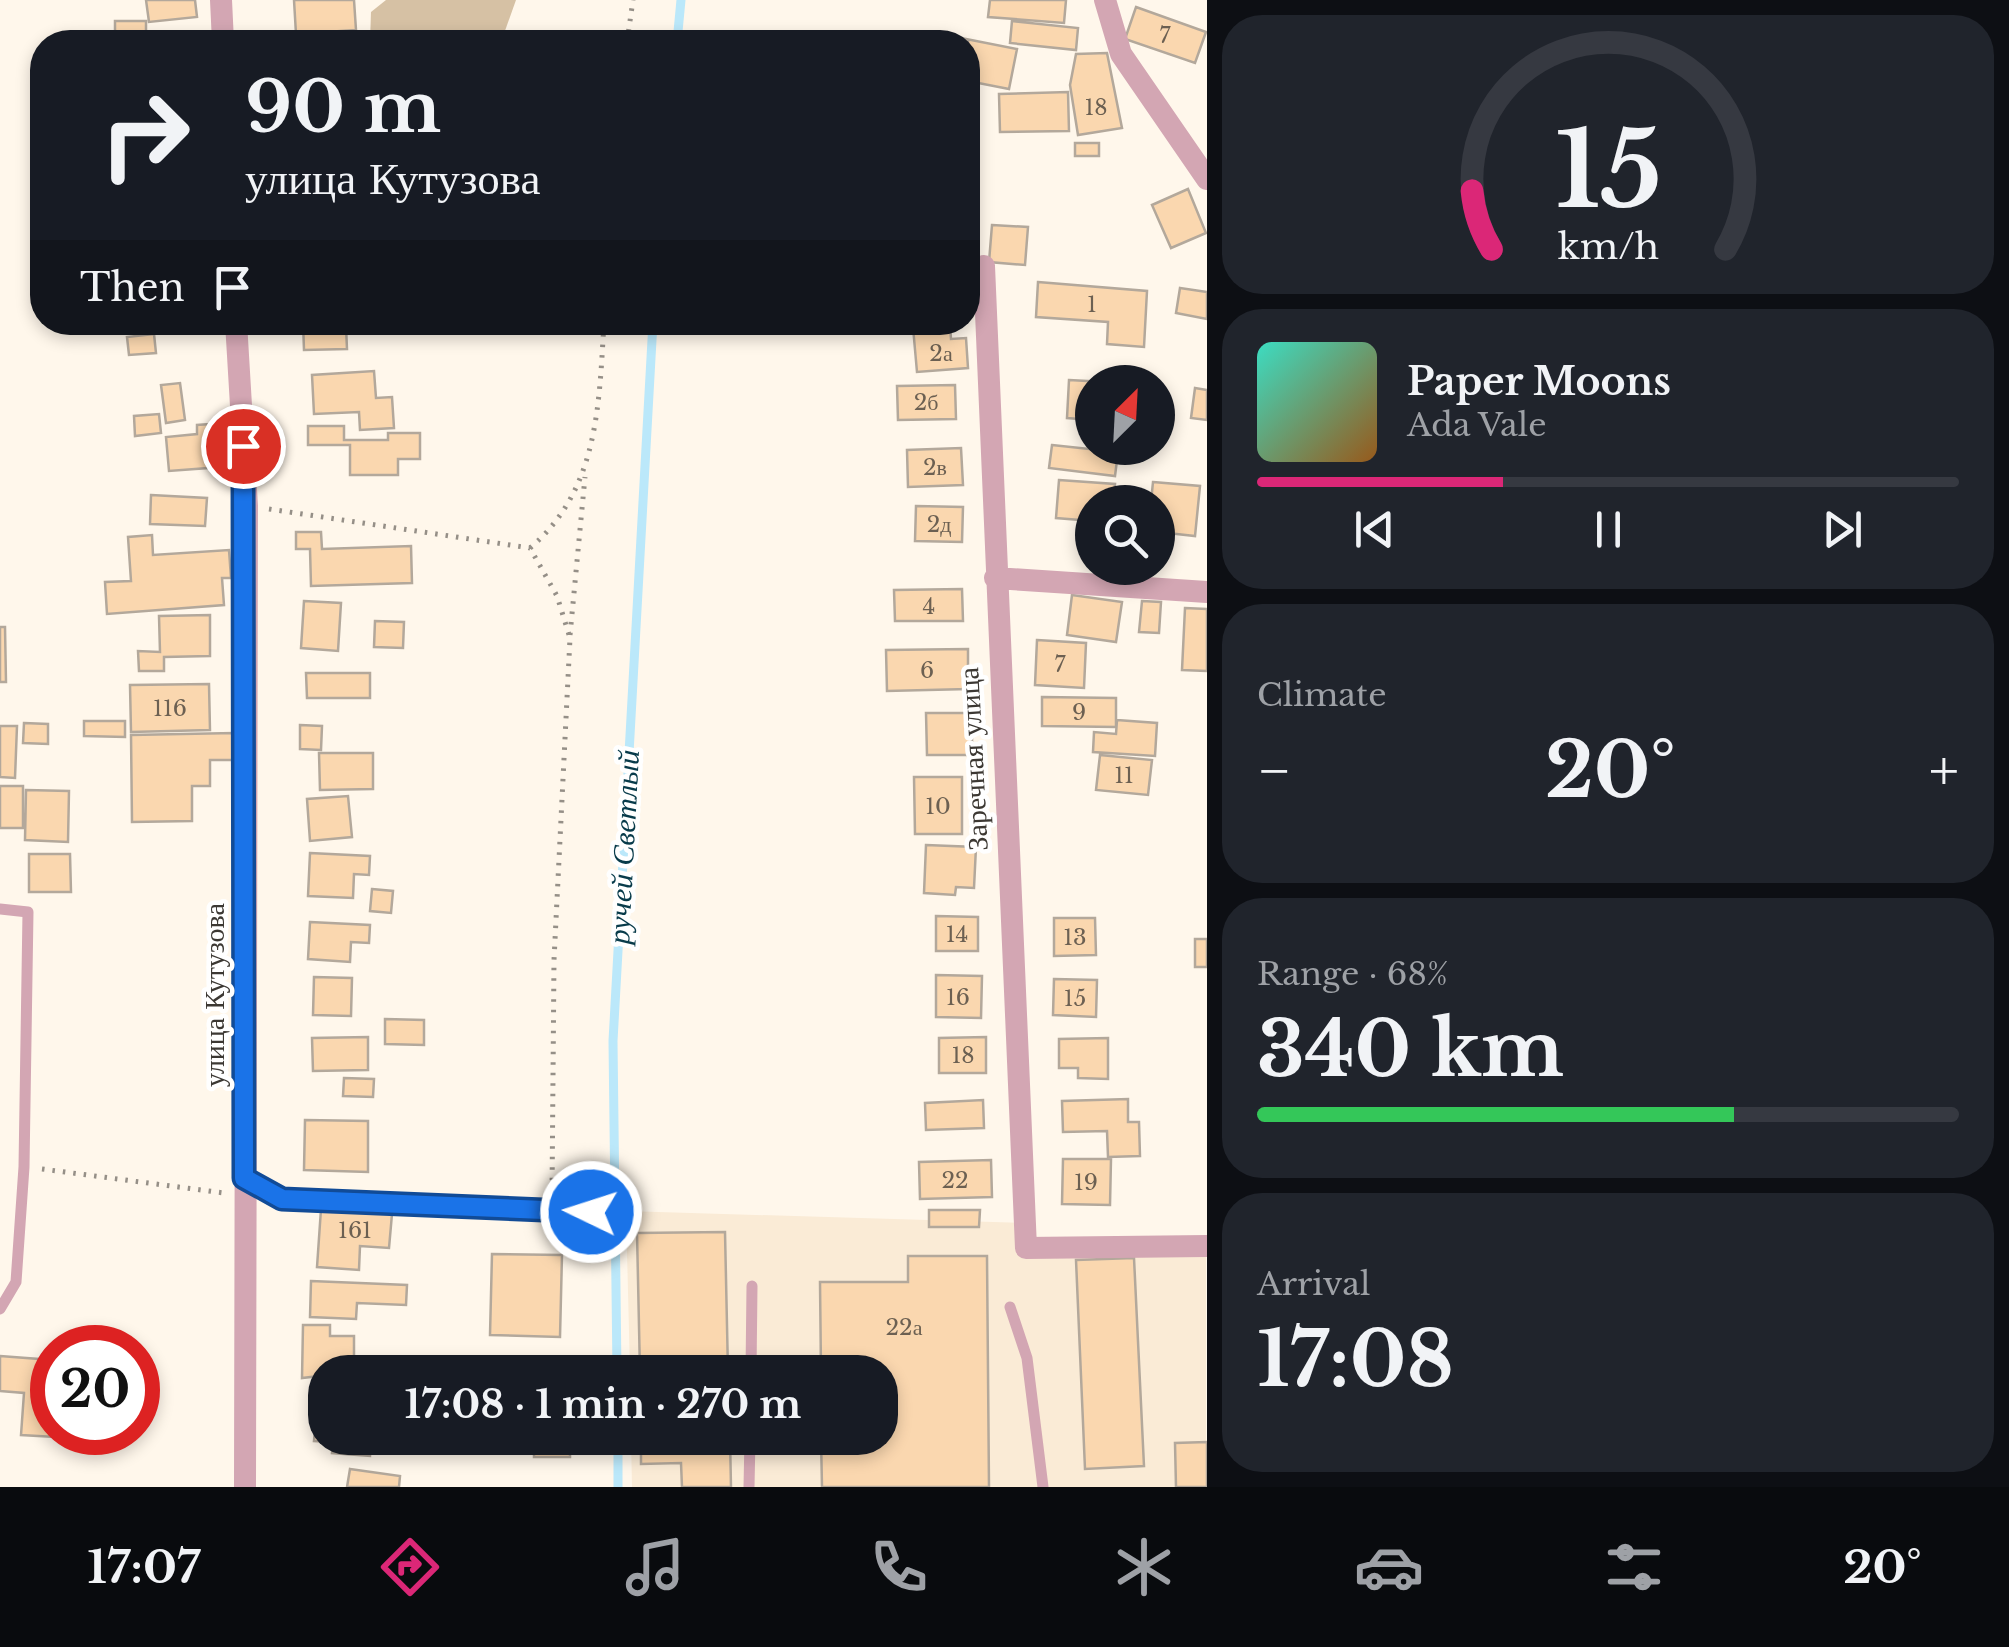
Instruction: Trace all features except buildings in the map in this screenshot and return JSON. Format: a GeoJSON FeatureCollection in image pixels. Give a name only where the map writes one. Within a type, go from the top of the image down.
{"type":"FeatureCollection","features":[{"type":"Feature","properties":{"kind":"street"},"geometry":{"type":"LineString","coordinates":[[221,0],[222,30]]}},
{"type":"Feature","properties":{"kind":"street"},"geometry":{"type":"LineString","coordinates":[[1105,0],[1121,54],[1206,179]]}},
{"type":"Feature","properties":{"kind":"street","name":"Заречная улица"},"geometry":{"type":"LineString","coordinates":[[984,266],[1026,1248],[1206,1246]]}},
{"type":"Feature","properties":{"kind":"street","name":"улица Кутузова"},"geometry":{"type":"LineString","coordinates":[[237,335],[246,506],[245,1487]]}},
{"type":"Feature","properties":{"kind":"street"},"geometry":{"type":"LineString","coordinates":[[995,578],[1206,592]]}},
{"type":"Feature","properties":{"kind":"lane"},"geometry":{"type":"LineString","coordinates":[[0,909],[28,912],[24,1167],[16,1282],[0,1309]]}},
{"type":"Feature","properties":{"kind":"lane"},"geometry":{"type":"LineString","coordinates":[[245,1187],[282,1199],[591,1212]]}},
{"type":"Feature","properties":{"kind":"lane"},"geometry":{"type":"LineString","coordinates":[[750,1355],[752,1286]]}},
{"type":"Feature","properties":{"kind":"lane"},"geometry":{"type":"LineString","coordinates":[[1010,1307],[1028,1358],[1043,1487]]}},
{"type":"Feature","properties":{"kind":"lane"},"geometry":{"type":"LineString","coordinates":[[749,1487],[750,1455]]}},
{"type":"Feature","properties":{"kind":"path"},"geometry":{"type":"LineString","coordinates":[[629,30],[633,0]]}},
{"type":"Feature","properties":{"kind":"path"},"geometry":{"type":"LineString","coordinates":[[552,1210],[554,960],[570,638],[602,335]]}},
{"type":"Feature","properties":{"kind":"path"},"geometry":{"type":"LineString","coordinates":[[246,506],[530,548],[559,524],[586,470]]}},
{"type":"Feature","properties":{"kind":"path"},"geometry":{"type":"LineString","coordinates":[[530,548],[557,596],[570,638]]}},
{"type":"Feature","properties":{"kind":"path"},"geometry":{"type":"LineString","coordinates":[[24,1167],[245,1187]]}},
{"type":"Feature","properties":{"kind":"shaded area"},"geometry":{"type":"Polygon","coordinates":[[[386,0],[516,0],[505,30],[370,30],[371,12],[386,0]]]}},
{"type":"Feature","properties":{"kind":"shaded area"},"geometry":{"type":"Polygon","coordinates":[[[626,1211],[1024,1223],[1026,1247],[1206,1246],[1206,1487],[632,1487],[631,1455],[898,1455],[898,1355],[630,1355],[626,1211]]]}},
{"type":"Feature","properties":{"kind":"waterway","name":"ручей Светлый"},"geometry":{"type":"LineString","coordinates":[[678,30],[681,0]]}},
{"type":"Feature","properties":{"kind":"waterway","name":"ручей Светлый"},"geometry":{"type":"LineString","coordinates":[[617,1355],[613,1041],[652,335]]}},
{"type":"Feature","properties":{"kind":"waterway","name":"ручей Светлый"},"geometry":{"type":"LineString","coordinates":[[618,1455],[618,1487]]}},
{"type":"Feature","properties":{"kind":"route"},"geometry":{"type":"LineString","coordinates":[[243,446],[244,1178],[282,1199],[591,1212]]}}]}
